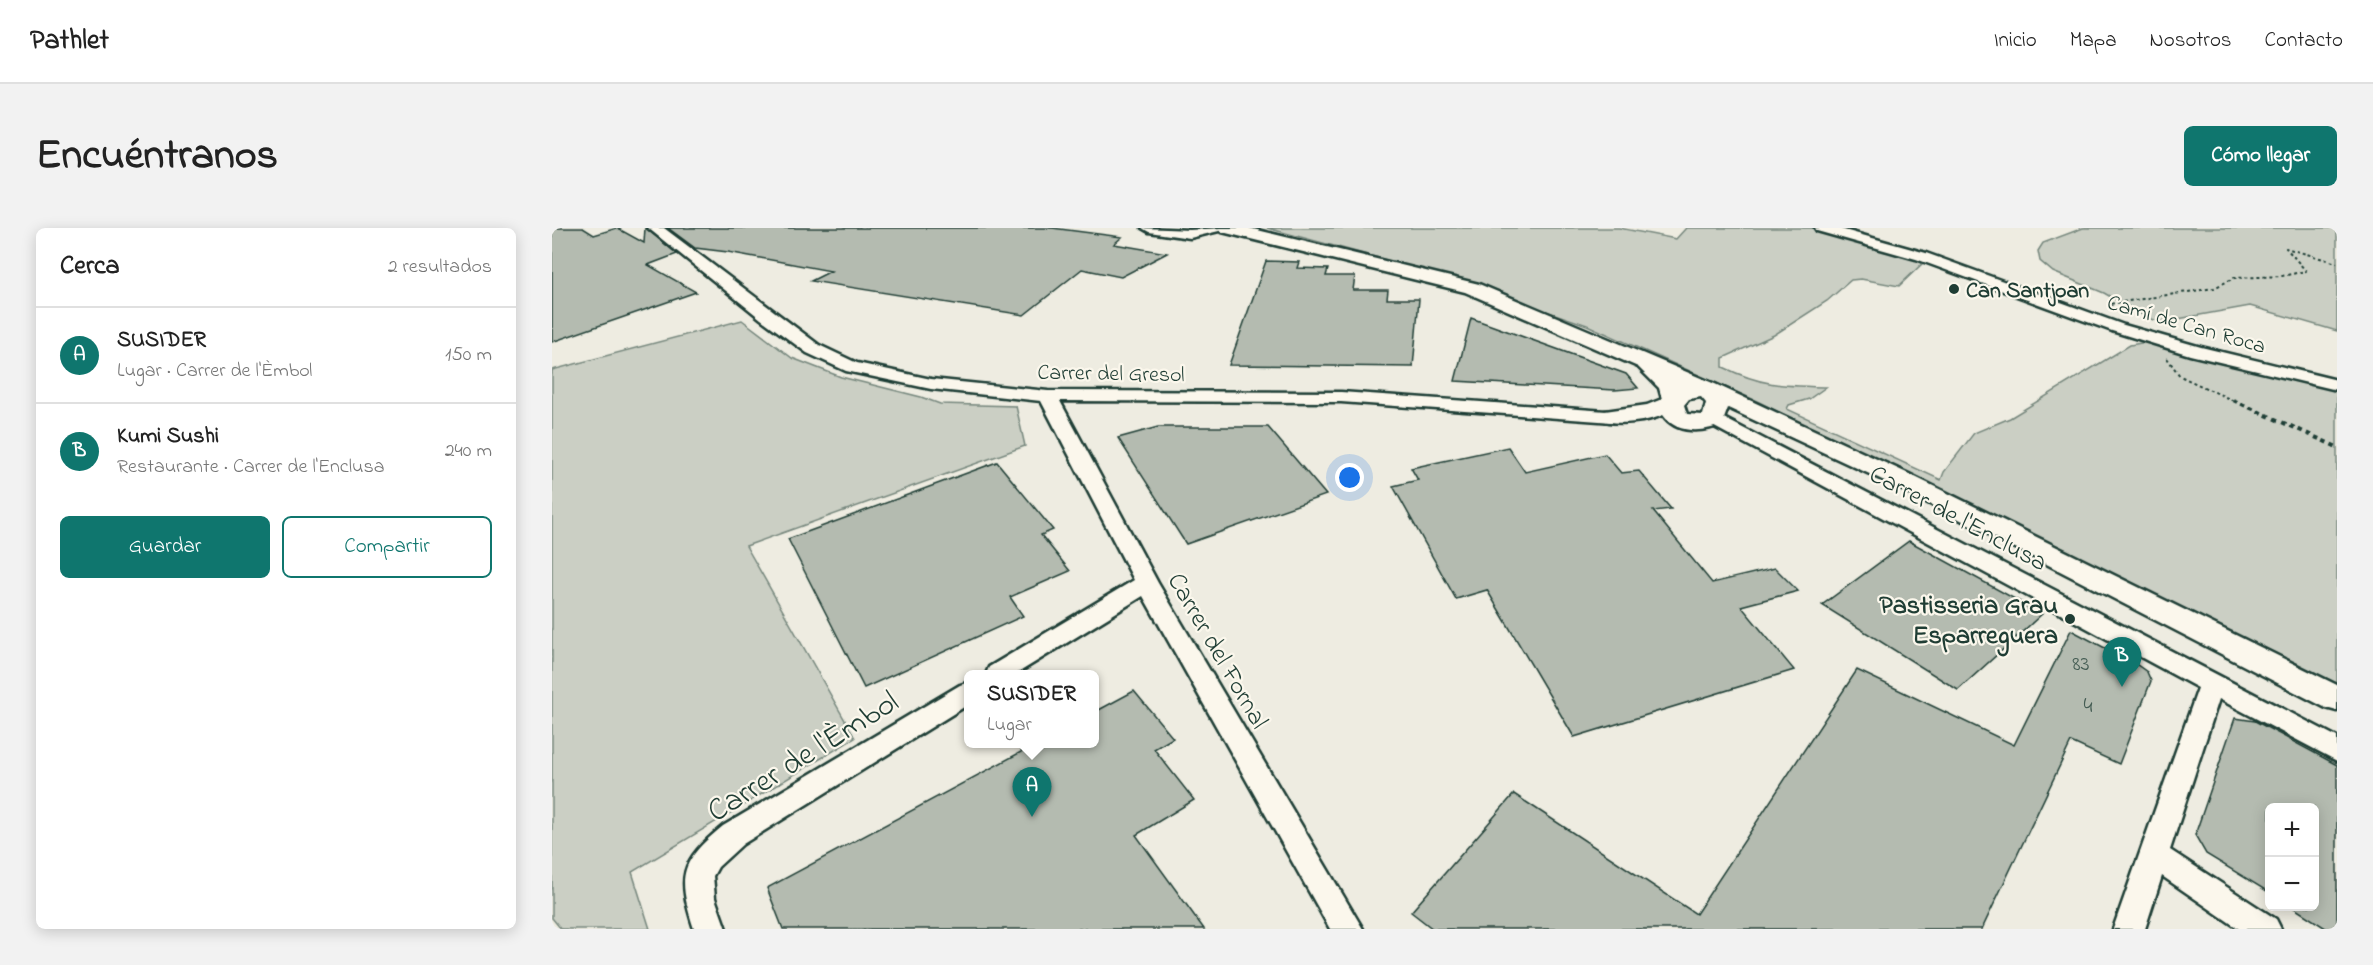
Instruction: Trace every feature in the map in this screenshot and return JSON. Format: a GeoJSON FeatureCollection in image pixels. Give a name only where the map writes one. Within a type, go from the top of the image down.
{"type":"FeatureCollection","features":[{"type":"Feature","properties":{"kind":"street","name":"Carrer del Gresol"},"geometry":{"type":"LineString","coordinates":[[655,228],[804,343],[852,367],[931,384],[1048,396],[1341,397],[1459,403],[1613,416]]}},
{"type":"Feature","properties":{"kind":"street"},"geometry":{"type":"LineString","coordinates":[[1149,228],[1190,234],[1214,228]]}},
{"type":"Feature","properties":{"kind":"street"},"geometry":{"type":"LineString","coordinates":[[1228,228],[1472,288],[1707,389],[1910,484],[2337,699]]}},
{"type":"Feature","properties":{"kind":"street","name":"Camí de Can Roca"},"geometry":{"type":"LineString","coordinates":[[1822,228],[1921,256],[2094,320],[2154,339],[2337,385]]}},
{"type":"Feature","properties":{"kind":"street"},"geometry":{"type":"LineString","coordinates":[[1641,360],[1670,387],[1680,412],[1699,424],[1736,416],[1778,423]]}},
{"type":"Feature","properties":{"kind":"street"},"geometry":{"type":"LineString","coordinates":[[1613,416],[1645,422],[1676,424],[1682,393],[1707,389]]}},
{"type":"Feature","properties":{"kind":"street"},"geometry":{"type":"LineString","coordinates":[[1707,389],[1718,402],[1714,419]]}},
{"type":"Feature","properties":{"kind":"street","name":"Carrer del Fornal"},"geometry":{"type":"LineString","coordinates":[[1048,396],[1147,583],[1347,929]]}},
{"type":"Feature","properties":{"kind":"street","name":"Carrer de l'Enclusa"},"geometry":{"type":"LineString","coordinates":[[1714,419],[2337,750]]}},
{"type":"Feature","properties":{"kind":"street"},"geometry":{"type":"LineString","coordinates":[[1006,670],[1147,583]]}},
{"type":"Feature","properties":{"kind":"street"},"geometry":{"type":"LineString","coordinates":[[2129,929],[2212,683]]}},
{"type":"Feature","properties":{"kind":"street","name":"Carrer de l'Èmbol"},"geometry":{"type":"LineString","coordinates":[[710,929],[696,885],[698,870],[711,853],[733,836],[964,695]]}},
{"type":"Feature","properties":{"kind":"street"},"geometry":{"type":"LineString","coordinates":[[2154,855],[2265,929]]}},
{"type":"Feature","properties":{"kind":"path"},"geometry":{"type":"LineString","coordinates":[[2118,311],[2109,304],[2214,288],[2234,278],[2282,276],[2306,271],[2286,248],[2337,263]]}},
{"type":"Feature","properties":{"kind":"path"},"geometry":{"type":"LineString","coordinates":[[2154,339],[2180,376],[2337,447]]}},
{"type":"Feature","properties":{"kind":"shaded area"},"geometry":{"type":"Polygon","coordinates":[[[1267,228],[1619,228],[1676,239],[1686,228],[1813,228],[1925,261],[1899,286],[1861,279],[1851,280],[1827,301],[1774,335],[1723,358],[1723,367],[1773,384],[1826,387],[1809,399],[1789,405],[1787,409],[1941,480],[1944,472],[1974,433],[2010,418],[2130,345],[2152,341],[2337,387],[2337,691],[1759,402],[1587,325],[1435,273],[1267,228]]]}},
{"type":"Feature","properties":{"kind":"shaded area"},"geometry":{"type":"Polygon","coordinates":[[[2083,228],[2337,228],[2337,331],[2250,306],[2161,322],[2148,318],[2104,293],[2053,272],[2040,261],[2038,251],[2043,243],[2083,228]]]}},
{"type":"Feature","properties":{"kind":"shaded area"},"geometry":{"type":"Polygon","coordinates":[[[742,320],[792,358],[841,377],[940,404],[1016,406],[1025,446],[746,546],[855,738],[632,872],[650,929],[561,929],[552,918],[552,370],[742,320]]]}},
{"type":"Feature","properties":{"kind":"building"},"geometry":{"type":"Polygon","coordinates":[[[552,228],[583,228],[594,235],[617,228],[644,243],[646,228],[677,254],[648,265],[696,292],[552,342],[552,228]]]}},
{"type":"Feature","properties":{"kind":"building"},"geometry":{"type":"Polygon","coordinates":[[[668,228],[1052,228],[1122,237],[1114,244],[1167,253],[1121,277],[1082,269],[1024,315],[811,281],[831,271],[695,248],[668,228]]]}},
{"type":"Feature","properties":{"kind":"building"},"geometry":{"type":"Polygon","coordinates":[[[1266,261],[1299,262],[1297,268],[1328,269],[1326,276],[1355,276],[1353,290],[1388,290],[1387,299],[1419,299],[1413,367],[1229,365],[1266,261]]]}},
{"type":"Feature","properties":{"kind":"building"},"geometry":{"type":"Polygon","coordinates":[[[1471,318],[1626,374],[1638,388],[1615,390],[1455,381],[1471,318]]]}},
{"type":"Feature","properties":{"kind":"building"},"geometry":{"type":"Polygon","coordinates":[[[1158,427],[1268,427],[1326,495],[1186,544],[1118,438],[1158,427]]]}},
{"type":"Feature","properties":{"kind":"building"},"geometry":{"type":"Polygon","coordinates":[[[1508,447],[1525,472],[1605,454],[1621,473],[1639,471],[1671,509],[1653,511],[1712,583],[1775,568],[1798,591],[1741,606],[1794,670],[1574,737],[1487,590],[1456,599],[1393,486],[1418,480],[1411,468],[1508,447]]]}},
{"type":"Feature","properties":{"kind":"building"},"geometry":{"type":"Polygon","coordinates":[[[997,462],[1053,530],[1041,535],[1070,571],[1010,597],[1023,616],[864,688],[788,539],[997,462]]]}},
{"type":"Feature","properties":{"kind":"building"},"geometry":{"type":"Polygon","coordinates":[[[1909,541],[2042,614],[1958,690],[1822,605],[1909,541]]]}},
{"type":"Feature","properties":{"kind":"building"},"geometry":{"type":"Polygon","coordinates":[[[2071,630],[2137,665],[2147,672],[2151,681],[2119,764],[2071,742],[1982,929],[1433,929],[1411,912],[1514,794],[1696,914],[1857,670],[2014,745],[2071,630]]]}},
{"type":"Feature","properties":{"kind":"building"},"geometry":{"type":"Polygon","coordinates":[[[1134,691],[1173,738],[1154,749],[1194,800],[1136,835],[1204,929],[783,929],[767,888],[1029,748],[1099,748],[1099,710],[1134,691]]]}},
{"type":"Feature","properties":{"kind":"building"},"geometry":{"type":"Polygon","coordinates":[[[2235,718],[2255,721],[2337,765],[2337,929],[2327,929],[2299,911],[2319,911],[2319,803],[2265,803],[2265,890],[2206,854],[2195,835],[2235,718]]]}},
{"type":"Feature","properties":{"kind":"place","name":"Can Santjoan"},"geometry":{"type":"Point","coordinates":[1954,289]}},
{"type":"Feature","properties":{"kind":"place","name":"Pastisseria Grau Esparreguera"},"geometry":{"type":"Point","coordinates":[2070,619]}},
{"type":"Feature","properties":{"kind":"place","name":"Kumi Sushi"},"geometry":{"type":"Point","coordinates":[2122,687]}},
{"type":"Feature","properties":{"kind":"place","name":"SUSIDER"},"geometry":{"type":"Point","coordinates":[1032,817]}}]}
